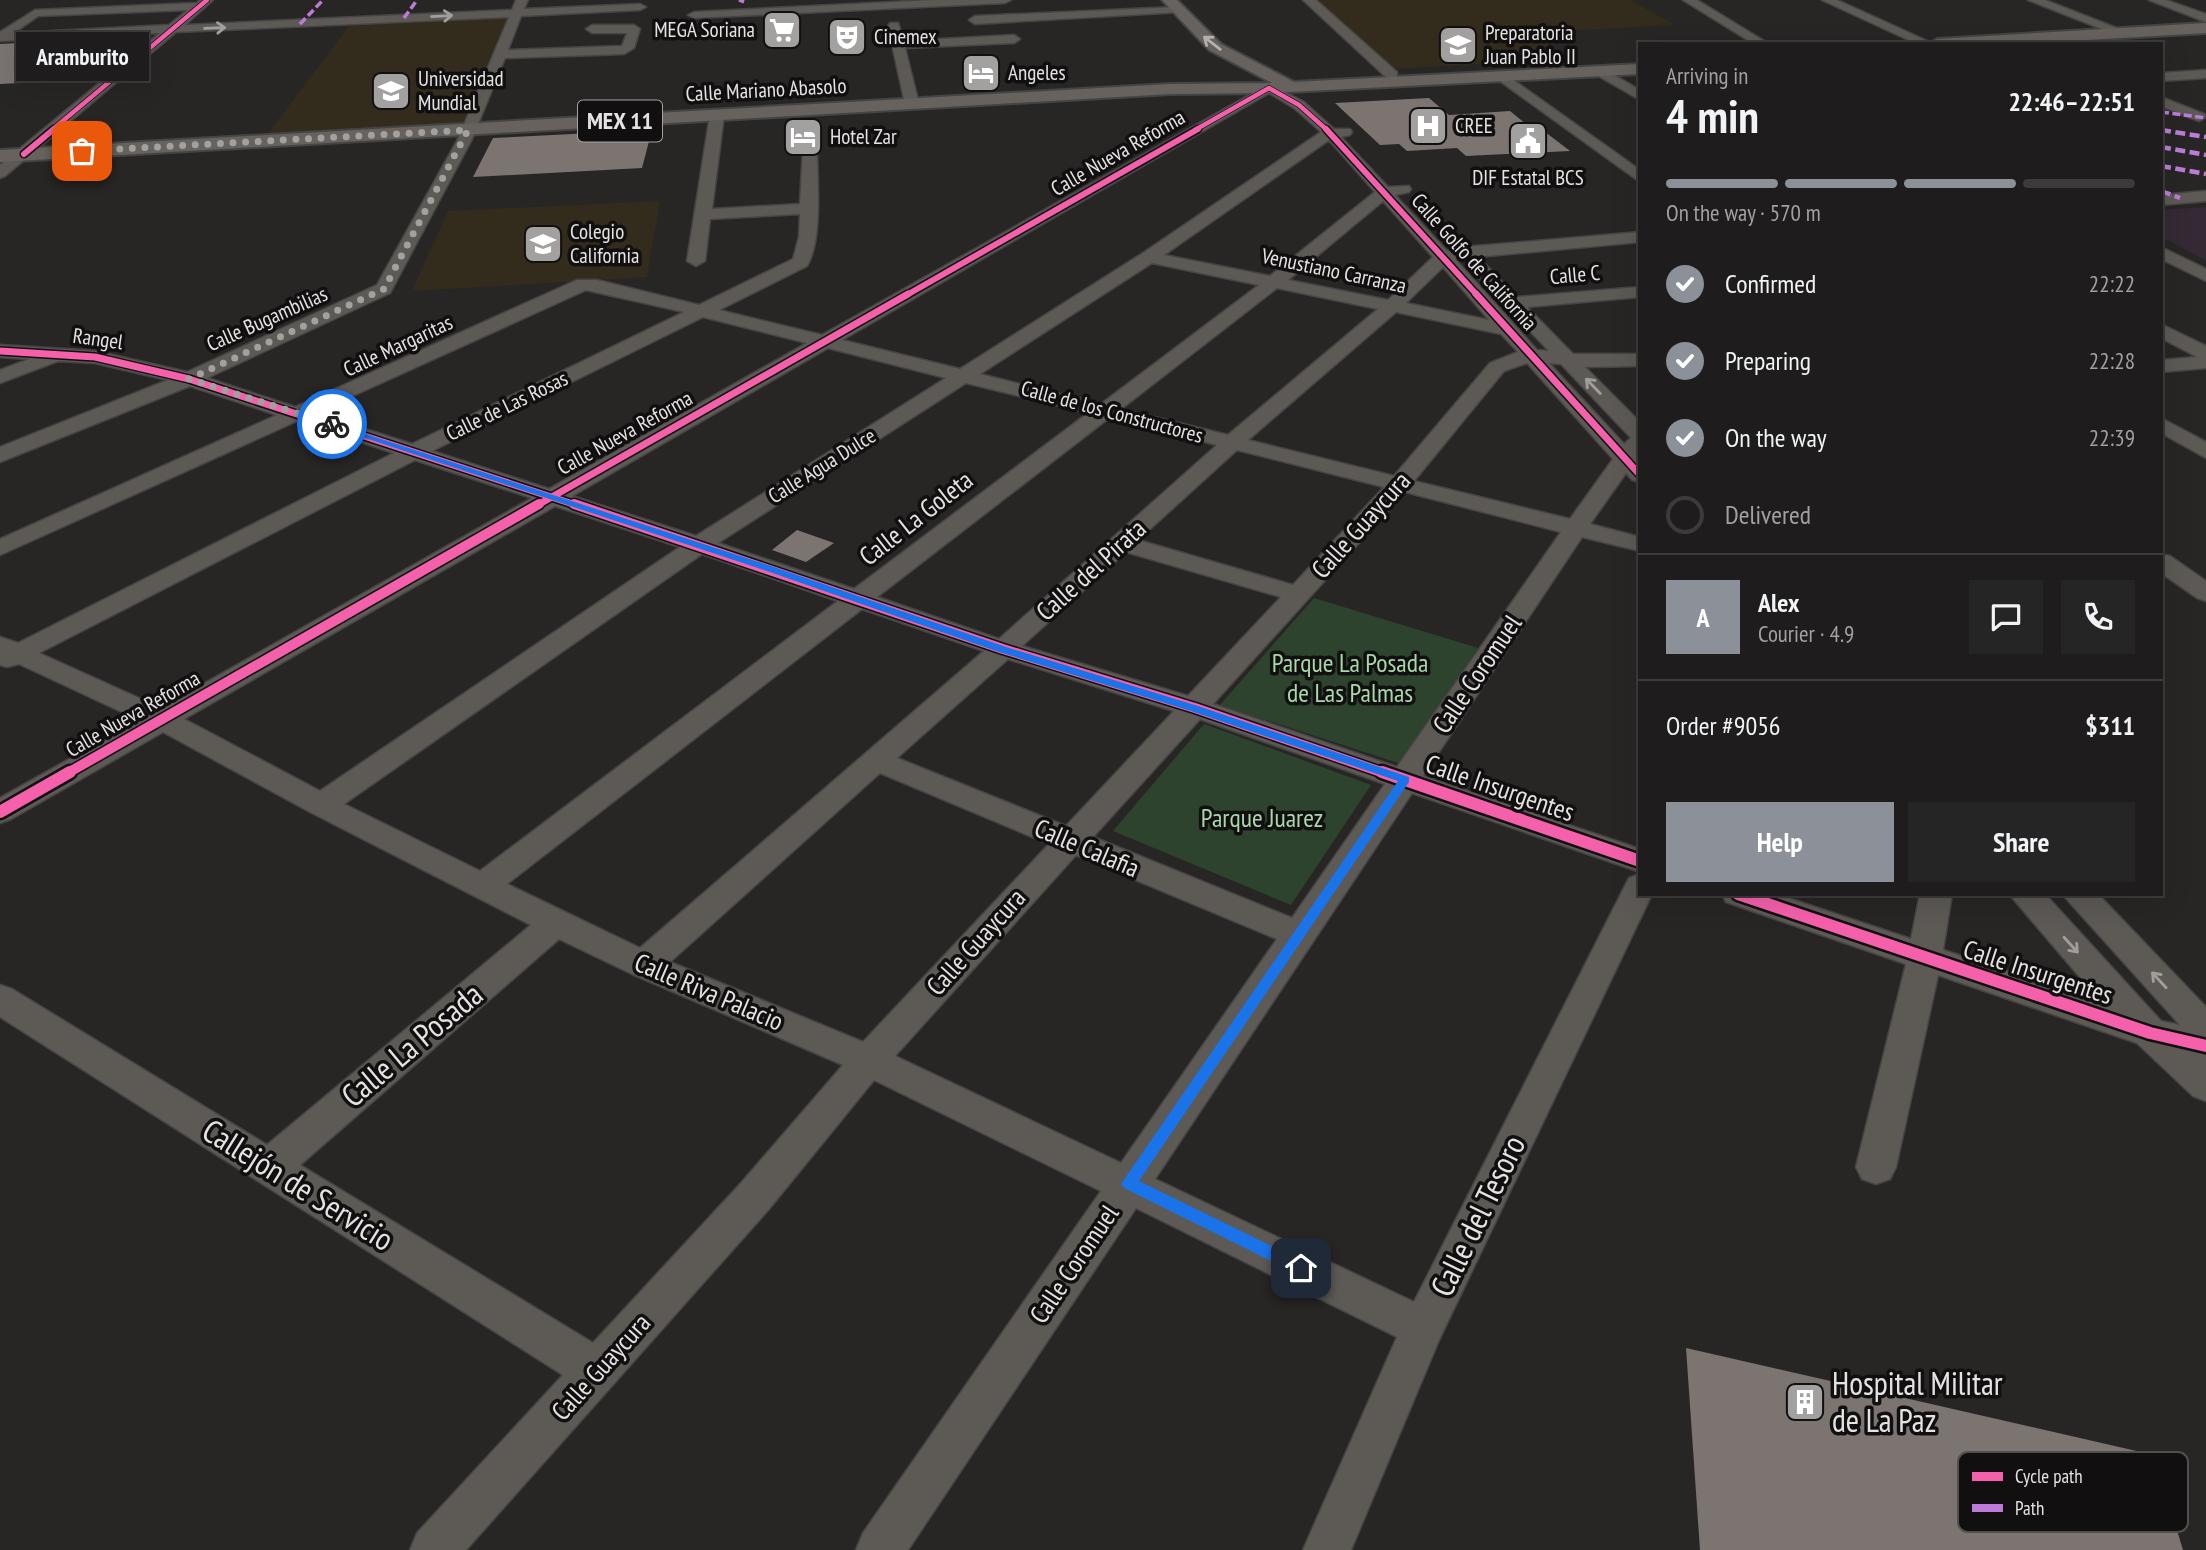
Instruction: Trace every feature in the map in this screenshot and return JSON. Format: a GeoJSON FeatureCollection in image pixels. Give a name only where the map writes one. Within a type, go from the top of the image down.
{"type":"FeatureCollection","features":[{"type":"Feature","properties":{"kind":"main road"},"geometry":{"type":"LineString","coordinates":[[1163,5],[1172,30]]}},
{"type":"Feature","properties":{"kind":"main road"},"geometry":{"type":"LineString","coordinates":[[1163,5],[1269,85]]}},
{"type":"Feature","properties":{"kind":"main road"},"geometry":{"type":"LineString","coordinates":[[1970,42],[2206,29]]}},
{"type":"Feature","properties":{"kind":"main road"},"geometry":{"type":"LineString","coordinates":[[2118,42],[2206,37]]}},
{"type":"Feature","properties":{"kind":"main road"},"geometry":{"type":"LineString","coordinates":[[1197,53],[1269,85]]}},
{"type":"Feature","properties":{"kind":"main road","name":"MEX 11"},"geometry":{"type":"LineString","coordinates":[[1269,85],[1638,60]]}},
{"type":"Feature","properties":{"kind":"main road","name":"MEX 11"},"geometry":{"type":"LineString","coordinates":[[1269,85],[1638,69]]}},
{"type":"Feature","properties":{"kind":"main road","name":"Calle Mariano Abasolo"},"geometry":{"type":"LineString","coordinates":[[0,156],[1269,85]]}},
{"type":"Feature","properties":{"kind":"street"},"geometry":{"type":"LineString","coordinates":[[300,24],[323,0]]}},
{"type":"Feature","properties":{"kind":"street"},"geometry":{"type":"LineString","coordinates":[[404,18],[417,0]]}},
{"type":"Feature","properties":{"kind":"street","name":"Calle Bugambilias"},"geometry":{"type":"LineString","coordinates":[[0,455],[189,379],[384,289],[468,130],[499,54],[516,32],[516,13],[522,0]]}},
{"type":"Feature","properties":{"kind":"street"},"geometry":{"type":"LineString","coordinates":[[694,15],[1004,0]]}},
{"type":"Feature","properties":{"kind":"street"},"geometry":{"type":"LineString","coordinates":[[1309,0],[1392,75]]}},
{"type":"Feature","properties":{"kind":"street"},"geometry":{"type":"LineString","coordinates":[[1689,0],[1760,42]]}},
{"type":"Feature","properties":{"kind":"street"},"geometry":{"type":"LineString","coordinates":[[1828,0],[1923,42]]}},
{"type":"Feature","properties":{"kind":"street"},"geometry":{"type":"LineString","coordinates":[[2034,0],[2121,33]]}},
{"type":"Feature","properties":{"kind":"street"},"geometry":{"type":"LineString","coordinates":[[2155,0],[2206,18]]}},
{"type":"Feature","properties":{"kind":"street"},"geometry":{"type":"LineString","coordinates":[[0,173],[203,3]]}},
{"type":"Feature","properties":{"kind":"street"},"geometry":{"type":"LineString","coordinates":[[0,37],[35,13],[203,3]]}},
{"type":"Feature","properties":{"kind":"street"},"geometry":{"type":"LineString","coordinates":[[0,37],[516,13],[606,4],[639,7]]}},
{"type":"Feature","properties":{"kind":"street"},"geometry":{"type":"LineString","coordinates":[[959,21],[1163,5]]}},
{"type":"Feature","properties":{"kind":"street"},"geometry":{"type":"LineString","coordinates":[[889,6],[900,24],[899,45],[912,104]]}},
{"type":"Feature","properties":{"kind":"street"},"geometry":{"type":"LineString","coordinates":[[499,54],[624,50],[628,48],[634,29],[575,29]]}},
{"type":"Feature","properties":{"kind":"street"},"geometry":{"type":"LineString","coordinates":[[899,45],[1016,38]]}},
{"type":"Feature","properties":{"kind":"street"},"geometry":{"type":"LineString","coordinates":[[1600,71],[1638,95]]}},
{"type":"Feature","properties":{"kind":"street"},"geometry":{"type":"LineString","coordinates":[[2165,77],[2206,74]]}},
{"type":"Feature","properties":{"kind":"street"},"geometry":{"type":"LineString","coordinates":[[1502,76],[1638,176]]}},
{"type":"Feature","properties":{"kind":"street"},"geometry":{"type":"LineString","coordinates":[[2165,77],[2206,90]]}},
{"type":"Feature","properties":{"kind":"street","name":"Calle Golfo de California"},"geometry":{"type":"LineString","coordinates":[[1269,85],[1294,99],[1338,133],[1452,248],[1514,303],[1567,359],[1636,453]]}},
{"type":"Feature","properties":{"kind":"street","name":"Calle Nueva Reforma"},"geometry":{"type":"LineString","coordinates":[[0,811],[550,496],[830,341],[1269,85]]}},
{"type":"Feature","properties":{"kind":"street"},"geometry":{"type":"LineString","coordinates":[[2163,102],[2199,117]]}},
{"type":"Feature","properties":{"kind":"street"},"geometry":{"type":"LineString","coordinates":[[696,261],[717,115]]}},
{"type":"Feature","properties":{"kind":"street","name":"Calle Agua Dulce"},"geometry":{"type":"LineString","coordinates":[[321,805],[699,545],[967,375],[1338,133]]}},
{"type":"Feature","properties":{"kind":"street","name":"Calle de Las Rosas"},"geometry":{"type":"LineString","coordinates":[[6,654],[802,262],[807,237],[810,148]]}},
{"type":"Feature","properties":{"kind":"street","name":"Calle Golfo de California"},"geometry":{"type":"LineString","coordinates":[[1394,191],[1427,212]]}},
{"type":"Feature","properties":{"kind":"street","name":"Calle La Goleta"},"geometry":{"type":"LineString","coordinates":[[481,887],[1394,191]]}},
{"type":"Feature","properties":{"kind":"street"},"geometry":{"type":"LineString","coordinates":[[2163,200],[2206,196]]}},
{"type":"Feature","properties":{"kind":"street"},"geometry":{"type":"LineString","coordinates":[[703,214],[807,209]]}},
{"type":"Feature","properties":{"kind":"street"},"geometry":{"type":"LineString","coordinates":[[1452,248],[1638,237]]}},
{"type":"Feature","properties":{"kind":"street","name":"Calle Golfo de California"},"geometry":{"type":"LineString","coordinates":[[1452,248],[1533,356],[1636,453]]}},
{"type":"Feature","properties":{"kind":"street","name":"Calle del Pirata"},"geometry":{"type":"LineString","coordinates":[[644,965],[1231,444],[1392,306],[1452,248]]}},
{"type":"Feature","properties":{"kind":"street"},"geometry":{"type":"LineString","coordinates":[[2163,253],[2206,276]]}},
{"type":"Feature","properties":{"kind":"street","name":"Venustiano Carranza"},"geometry":{"type":"LineString","coordinates":[[1149,257],[1511,330]]}},
{"type":"Feature","properties":{"kind":"street","name":"Calle de los Constructores"},"geometry":{"type":"LineString","coordinates":[[583,284],[597,285],[700,312],[830,341],[1105,409],[1398,486],[1638,544]]}},
{"type":"Feature","properties":{"kind":"street","name":"Calle Margaritas"},"geometry":{"type":"LineString","coordinates":[[0,548],[583,284]]}},
{"type":"Feature","properties":{"kind":"street","name":"Calle C"},"geometry":{"type":"LineString","coordinates":[[1514,303],[1638,292]]}},
{"type":"Feature","properties":{"kind":"street"},"geometry":{"type":"LineString","coordinates":[[2163,331],[2206,354]]}},
{"type":"Feature","properties":{"kind":"street","name":"Rangel"},"geometry":{"type":"LineString","coordinates":[[0,351],[62,353],[120,361],[189,379]]}},
{"type":"Feature","properties":{"kind":"street"},"geometry":{"type":"LineString","coordinates":[[0,377],[62,353]]}},
{"type":"Feature","properties":{"kind":"street"},"geometry":{"type":"LineString","coordinates":[[1533,356],[1638,360]]}},
{"type":"Feature","properties":{"kind":"street","name":"Calle Guaycura"},"geometry":{"type":"LineString","coordinates":[[434,1550],[755,1196],[869,1060],[1398,486],[1497,367],[1512,359],[1533,356]]}},
{"type":"Feature","properties":{"kind":"street"},"geometry":{"type":"LineString","coordinates":[[2163,366],[2206,362]]}},
{"type":"Feature","properties":{"kind":"street","name":"Calle Insurgentes"},"geometry":{"type":"LineString","coordinates":[[189,379],[699,545],[1003,649],[1195,708],[1638,860]]}},
{"type":"Feature","properties":{"kind":"street"},"geometry":{"type":"LineString","coordinates":[[2163,425],[2206,451]]}},
{"type":"Feature","properties":{"kind":"street","name":"Calle Coromuel"},"geometry":{"type":"LineString","coordinates":[[880,1550],[1576,528],[1636,453]]}},
{"type":"Feature","properties":{"kind":"street"},"geometry":{"type":"LineString","coordinates":[[1122,543],[1298,594]]}},
{"type":"Feature","properties":{"kind":"street"},"geometry":{"type":"LineString","coordinates":[[2163,562],[2202,587]]}},
{"type":"Feature","properties":{"kind":"street","name":"Calle Riva Palacio"},"geometry":{"type":"LineString","coordinates":[[6,654],[163,720],[481,887],[644,965],[869,1060],[1423,1328]]}},
{"type":"Feature","properties":{"kind":"street","name":"Calle Calafia"},"geometry":{"type":"LineString","coordinates":[[877,761],[1298,934]]}},
{"type":"Feature","properties":{"kind":"street","name":"Calle del Tesoro"},"geometry":{"type":"LineString","coordinates":[[1327,1550],[1423,1328],[1638,890]]}},
{"type":"Feature","properties":{"kind":"street","name":"Calle Insurgentes"},"geometry":{"type":"LineString","coordinates":[[1744,896],[2150,1033],[2206,1046]]}},
{"type":"Feature","properties":{"kind":"street"},"geometry":{"type":"LineString","coordinates":[[1876,1167],[1925,958],[1936,896]]}},
{"type":"Feature","properties":{"kind":"street"},"geometry":{"type":"LineString","coordinates":[[2027,896],[2150,1033],[2206,1086]]}},
{"type":"Feature","properties":{"kind":"street"},"geometry":{"type":"LineString","coordinates":[[2080,896],[2206,1030]]}},
{"type":"Feature","properties":{"kind":"street","name":"Calle La Posada"},"geometry":{"type":"LineString","coordinates":[[269,1167],[556,923]]}},
{"type":"Feature","properties":{"kind":"street","name":"Callejón de Servicio"},"geometry":{"type":"LineString","coordinates":[[4,1006],[597,1371]]}},
{"type":"Feature","properties":{"kind":"shaded area","name":"Preparatoria Juan Pablo II"},"geometry":{"type":"Polygon","coordinates":[[[1318,0],[1630,0],[1675,25],[1540,32],[1558,59],[1393,69],[1318,0]]]}},
{"type":"Feature","properties":{"kind":"shaded area","name":"Universidad Mundial"},"geometry":{"type":"Polygon","coordinates":[[[511,18],[468,125],[266,136],[349,26],[511,18]]]}},
{"type":"Feature","properties":{"kind":"shaded area","name":"Colegio California"},"geometry":{"type":"Polygon","coordinates":[[[660,201],[647,277],[412,291],[448,211],[660,201]]]}},
{"type":"Feature","properties":{"kind":"shaded area"},"geometry":{"type":"Polygon","coordinates":[[[2206,207],[2206,260],[2163,238],[2163,210],[2206,207]]]}},
{"type":"Feature","properties":{"kind":"green space","name":"Parque La Posada de Las Palmas"},"geometry":{"type":"Polygon","coordinates":[[[1314,598],[1478,648],[1401,764],[1220,705],[1314,598]]]}},
{"type":"Feature","properties":{"kind":"green space","name":"Parque Juarez"},"geometry":{"type":"Polygon","coordinates":[[[1204,724],[1371,785],[1291,905],[1113,831],[1204,724]]]}},
{"type":"Feature","properties":{"kind":"building"},"geometry":{"type":"Polygon","coordinates":[[[124,37],[120,41],[148,40],[100,79],[0,84],[0,44],[124,37]]]}},
{"type":"Feature","properties":{"kind":"building","name":"CREE"},"geometry":{"type":"Polygon","coordinates":[[[1429,98],[1449,115],[1510,111],[1532,129],[1540,128],[1570,151],[1466,156],[1457,148],[1407,151],[1399,144],[1380,145],[1335,103],[1429,98]]]}},
{"type":"Feature","properties":{"kind":"building"},"geometry":{"type":"Polygon","coordinates":[[[652,130],[642,168],[473,177],[493,138],[652,130]]]}},
{"type":"Feature","properties":{"kind":"building"},"geometry":{"type":"Polygon","coordinates":[[[797,530],[834,543],[806,562],[772,550],[797,530]]]}},
{"type":"Feature","properties":{"kind":"building","name":"Hospital Militar de La Paz"},"geometry":{"type":"Polygon","coordinates":[[[1686,1348],[2141,1452],[1958,1452],[1958,1532],[2178,1532],[2183,1550],[1700,1550],[1686,1348]]]}},
{"type":"Feature","properties":{"kind":"marked path"},"geometry":{"type":"LineString","coordinates":[[300,24],[323,0]]}},
{"type":"Feature","properties":{"kind":"marked path"},"geometry":{"type":"LineString","coordinates":[[404,18],[417,0]]}},
{"type":"Feature","properties":{"kind":"marked path"},"geometry":{"type":"LineString","coordinates":[[739,0],[744,2]]}},
{"type":"Feature","properties":{"kind":"marked path"},"geometry":{"type":"LineString","coordinates":[[2163,112],[2206,118]]}},
{"type":"Feature","properties":{"kind":"marked path"},"geometry":{"type":"LineString","coordinates":[[2163,130],[2206,137]]}},
{"type":"Feature","properties":{"kind":"marked path"},"geometry":{"type":"LineString","coordinates":[[2163,147],[2206,155]]}},
{"type":"Feature","properties":{"kind":"marked path"},"geometry":{"type":"LineString","coordinates":[[2163,166],[2206,174]]}},
{"type":"Feature","properties":{"kind":"marked path"},"geometry":{"type":"LineString","coordinates":[[2163,192],[2180,198]]}},
{"type":"Feature","properties":{"kind":"cycle path"},"geometry":{"type":"LineString","coordinates":[[24,154],[207,0]]}},
{"type":"Feature","properties":{"kind":"cycle path"},"geometry":{"type":"LineString","coordinates":[[0,812],[1269,88],[1299,105],[1326,130],[1638,473]]}},
{"type":"Feature","properties":{"kind":"cycle path"},"geometry":{"type":"LineString","coordinates":[[0,351],[95,357],[189,379],[699,545],[1003,649],[1195,708],[1638,860]]}},
{"type":"Feature","properties":{"kind":"cycle path"},"geometry":{"type":"LineString","coordinates":[[1744,896],[2150,1033],[2206,1046]]}},
{"type":"Feature","properties":{"kind":"way so far"},"geometry":{"type":"LineString","coordinates":[[82,151],[468,130],[384,289],[189,379],[332,424]]}},
{"type":"Feature","properties":{"kind":"place","name":"MEGA Soriana"},"geometry":{"type":"Point","coordinates":[782,30]}},
{"type":"Feature","properties":{"kind":"place","name":"Cinemex"},"geometry":{"type":"Point","coordinates":[847,37]}},
{"type":"Feature","properties":{"kind":"place","name":"Preparatoria Juan Pablo II"},"geometry":{"type":"Point","coordinates":[1458,45]}},
{"type":"Feature","properties":{"kind":"place","name":"Angeles"},"geometry":{"type":"Point","coordinates":[981,73]}},
{"type":"Feature","properties":{"kind":"place","name":"Universidad Mundial"},"geometry":{"type":"Point","coordinates":[391,91]}},
{"type":"Feature","properties":{"kind":"place","name":"CREE"},"geometry":{"type":"Point","coordinates":[1428,126]}},
{"type":"Feature","properties":{"kind":"place","name":"Hotel Zar"},"geometry":{"type":"Point","coordinates":[803,137]}},
{"type":"Feature","properties":{"kind":"place","name":"DIF Estatal BCS"},"geometry":{"type":"Point","coordinates":[1528,141]}},
{"type":"Feature","properties":{"kind":"place","name":"Aramburito"},"geometry":{"type":"Point","coordinates":[82,151]}},
{"type":"Feature","properties":{"kind":"place","name":"Colegio California"},"geometry":{"type":"Point","coordinates":[543,244]}},
{"type":"Feature","properties":{"kind":"place","name":"Hospital Militar de La Paz"},"geometry":{"type":"Point","coordinates":[1805,1402]}},
{"type":"Feature","properties":{"kind":"route"},"geometry":{"type":"LineString","coordinates":[[332,424],[1003,649],[1195,708],[1405,780],[1129,1184],[1301,1268]]}}]}
